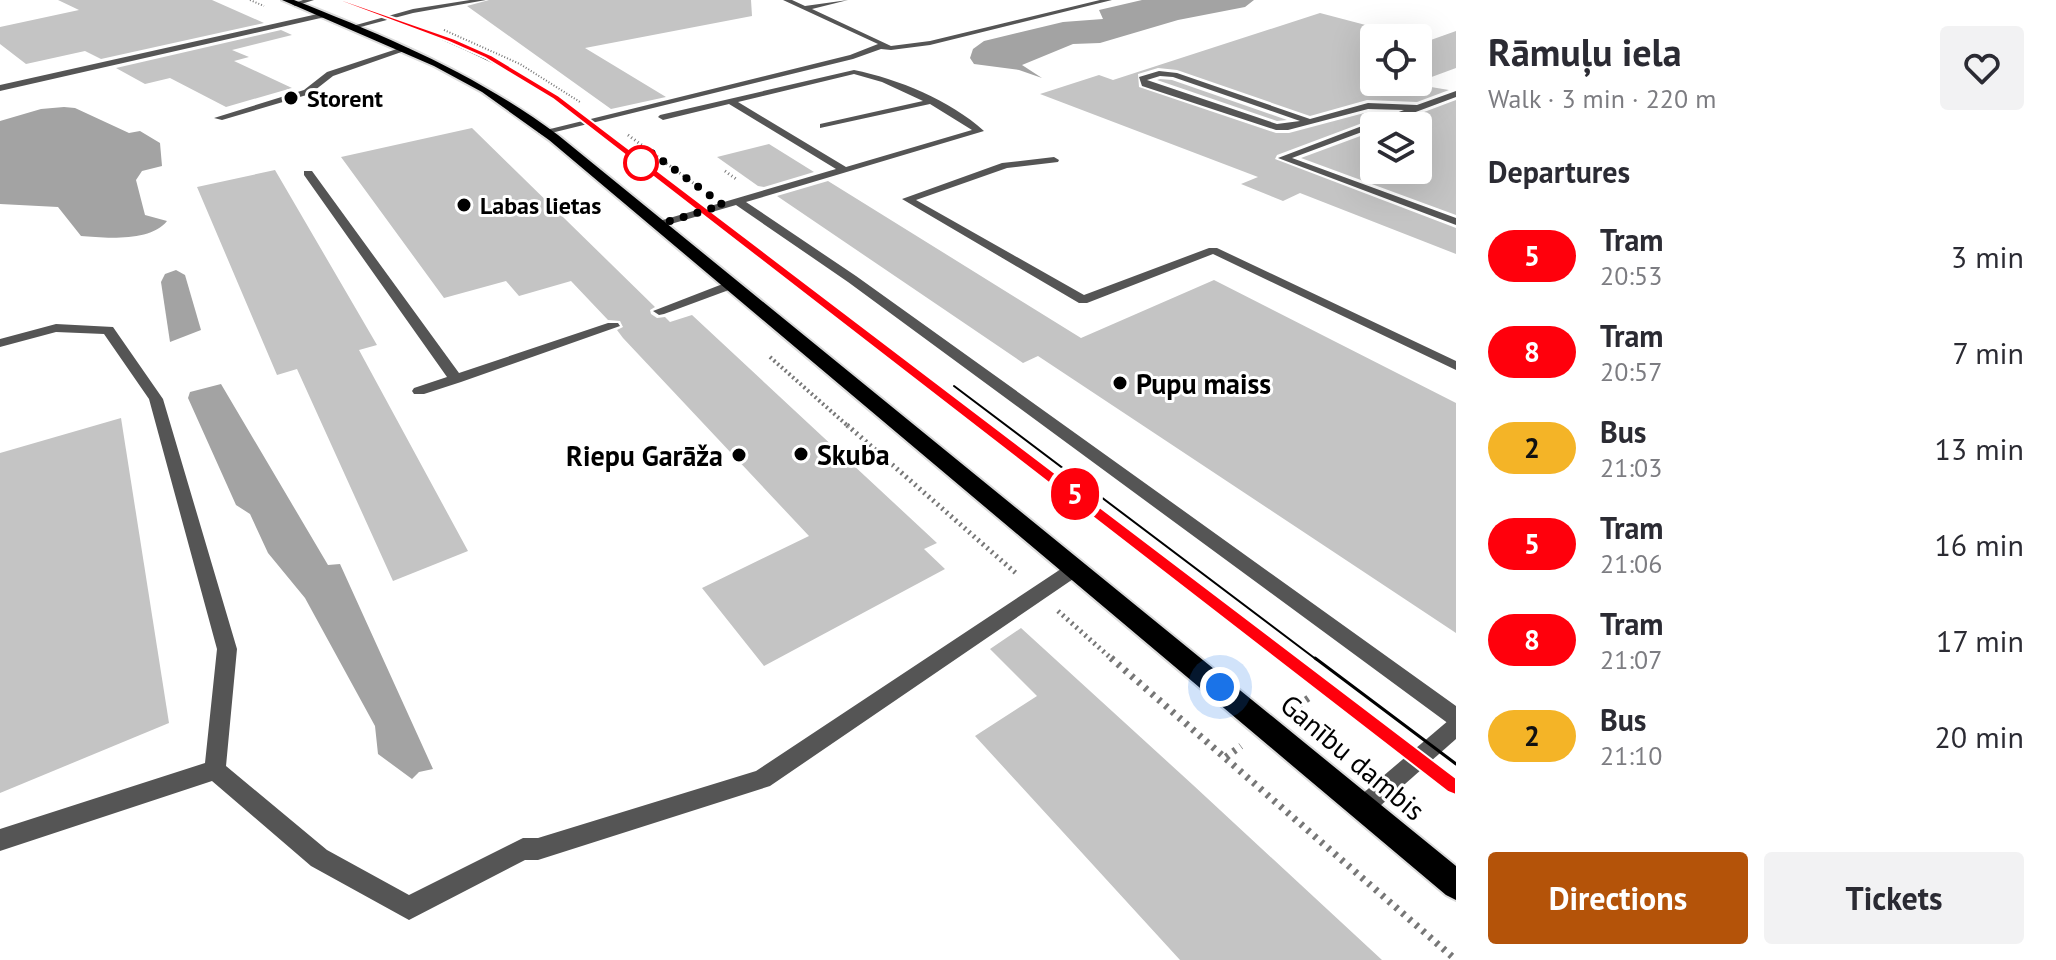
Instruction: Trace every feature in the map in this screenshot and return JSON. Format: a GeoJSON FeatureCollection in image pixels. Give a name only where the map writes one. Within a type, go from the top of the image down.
{"type":"FeatureCollection","features":[{"type":"Feature","properties":{"kind":"main road","name":"Ganību dambis"},"geometry":{"type":"LineString","coordinates":[[290,2],[406,49],[489,92],[543,132],[733,284],[1456,885]]}},
{"type":"Feature","properties":{"kind":"street"},"geometry":{"type":"LineString","coordinates":[[290,2],[311,0]]}},
{"type":"Feature","properties":{"kind":"street"},"geometry":{"type":"LineString","coordinates":[[353,27],[402,14],[483,0]]}},
{"type":"Feature","properties":{"kind":"street"},"geometry":{"type":"LineString","coordinates":[[543,132],[853,57],[885,44],[786,0]]}},
{"type":"Feature","properties":{"kind":"street"},"geometry":{"type":"LineString","coordinates":[[806,8],[845,0]]}},
{"type":"Feature","properties":{"kind":"street"},"geometry":{"type":"LineString","coordinates":[[879,46],[891,48],[930,43],[1109,0]]}},
{"type":"Feature","properties":{"kind":"street"},"geometry":{"type":"LineString","coordinates":[[0,88],[322,15]]}},
{"type":"Feature","properties":{"kind":"street"},"geometry":{"type":"LineString","coordinates":[[219,118],[307,92],[330,74],[406,49]]}},
{"type":"Feature","properties":{"kind":"street"},"geometry":{"type":"LineString","coordinates":[[660,224],[979,131],[963,119],[869,74],[854,72],[663,117]]}},
{"type":"Feature","properties":{"kind":"street"},"geometry":{"type":"LineString","coordinates":[[1308,121],[1174,75],[1159,73],[1142,79],[1145,84],[1263,125],[1288,127],[1368,106],[1419,108]]}},
{"type":"Feature","properties":{"kind":"street"},"geometry":{"type":"LineString","coordinates":[[1456,94],[1283,158],[1456,222]]}},
{"type":"Feature","properties":{"kind":"street"},"geometry":{"type":"LineString","coordinates":[[730,101],[846,171]]}},
{"type":"Feature","properties":{"kind":"street"},"geometry":{"type":"LineString","coordinates":[[823,126],[928,102]]}},
{"type":"Feature","properties":{"kind":"street"},"geometry":{"type":"LineString","coordinates":[[1054,160],[1006,165],[907,199],[1083,300],[1213,250],[1456,366]]}},
{"type":"Feature","properties":{"kind":"street"},"geometry":{"type":"LineString","coordinates":[[308,173],[456,379]]}},
{"type":"Feature","properties":{"kind":"street"},"geometry":{"type":"LineString","coordinates":[[731,204],[852,279],[1456,718]]}},
{"type":"Feature","properties":{"kind":"street"},"geometry":{"type":"LineString","coordinates":[[659,311],[733,284]]}},
{"type":"Feature","properties":{"kind":"street"},"geometry":{"type":"LineString","coordinates":[[419,391],[613,326]]}},
{"type":"Feature","properties":{"kind":"street"},"geometry":{"type":"LineString","coordinates":[[0,343],[56,328],[108,330],[156,399],[227,649],[215,770]]}},
{"type":"Feature","properties":{"kind":"street"},"geometry":{"type":"LineString","coordinates":[[215,770],[319,858],[409,908],[523,849],[538,849],[762,779],[1076,568]]}},
{"type":"Feature","properties":{"kind":"street"},"geometry":{"type":"LineString","coordinates":[[1363,807],[1456,726]]}},
{"type":"Feature","properties":{"kind":"street"},"geometry":{"type":"LineString","coordinates":[[0,840],[215,770]]}},
{"type":"Feature","properties":{"kind":"path"},"geometry":{"type":"LineString","coordinates":[[250,0],[299,20]]}},
{"type":"Feature","properties":{"kind":"path"},"geometry":{"type":"LineString","coordinates":[[402,14],[491,49],[604,117],[731,204]]}},
{"type":"Feature","properties":{"kind":"path"},"geometry":{"type":"LineString","coordinates":[[767,354],[1456,960]]}},
{"type":"Feature","properties":{"kind":"shaded area"},"geometry":{"type":"Polygon","coordinates":[[[1142,0],[1254,0],[1245,7],[1178,20],[1100,43],[1073,44],[1022,65],[1042,78],[1019,70],[974,64],[970,58],[973,49],[984,41],[1063,22],[1103,19],[1099,10],[1142,0]]]}},
{"type":"Feature","properties":{"kind":"shaded area"},"geometry":{"type":"Polygon","coordinates":[[[75,108],[129,133],[140,131],[160,143],[162,166],[142,171],[136,180],[145,215],[167,221],[160,228],[139,236],[81,236],[58,207],[0,204],[0,121],[41,109],[75,108]]]}},
{"type":"Feature","properties":{"kind":"shaded area"},"geometry":{"type":"Polygon","coordinates":[[[176,270],[185,275],[201,330],[170,342],[161,282],[165,274],[176,270]]]}},
{"type":"Feature","properties":{"kind":"shaded area"},"geometry":{"type":"Polygon","coordinates":[[[221,384],[328,565],[340,564],[433,769],[419,772],[412,779],[378,754],[375,726],[305,598],[268,553],[250,514],[236,505],[188,398],[190,392],[221,384]]]}},
{"type":"Feature","properties":{"kind":"building"},"geometry":{"type":"Polygon","coordinates":[[[58,0],[212,0],[264,23],[101,59],[85,51],[26,64],[0,44],[0,27],[79,10],[58,0]]]}},
{"type":"Feature","properties":{"kind":"building"},"geometry":{"type":"Polygon","coordinates":[[[489,0],[751,0],[752,16],[585,48],[666,97],[611,109],[467,6],[489,0]]]}},
{"type":"Feature","properties":{"kind":"building"},"geometry":{"type":"Polygon","coordinates":[[[1320,13],[1362,24],[1360,96],[1432,96],[1432,87],[1449,90],[1417,102],[1367,100],[1310,116],[1177,70],[1158,68],[1138,74],[1139,87],[1276,133],[1289,133],[1360,114],[1360,124],[1277,155],[1275,159],[1456,228],[1456,254],[1300,193],[1283,201],[1241,184],[1258,177],[1040,94],[1099,75],[1113,80],[1320,13]]]}},
{"type":"Feature","properties":{"kind":"building"},"geometry":{"type":"Polygon","coordinates":[[[281,30],[292,35],[232,50],[249,57],[234,61],[292,88],[226,107],[170,78],[145,84],[116,68],[281,30]]]}},
{"type":"Feature","properties":{"kind":"building"},"geometry":{"type":"Polygon","coordinates":[[[1456,31],[1456,68],[1432,77],[1432,40],[1456,31]]]}},
{"type":"Feature","properties":{"kind":"building"},"geometry":{"type":"Polygon","coordinates":[[[1157,80],[1172,80],[1287,120],[1277,121],[1157,80]]]}},
{"type":"Feature","properties":{"kind":"building"},"geometry":{"type":"Polygon","coordinates":[[[1456,100],[1456,215],[1372,184],[1432,184],[1432,112],[1424,112],[1456,100]]]}},
{"type":"Feature","properties":{"kind":"building"},"geometry":{"type":"Polygon","coordinates":[[[472,128],[655,307],[650,310],[651,314],[657,318],[665,317],[670,322],[692,315],[937,543],[924,549],[945,569],[764,666],[702,588],[809,536],[623,338],[617,330],[623,327],[620,321],[608,320],[571,281],[519,296],[506,281],[444,298],[341,157],[472,128]]]}},
{"type":"Feature","properties":{"kind":"building"},"geometry":{"type":"Polygon","coordinates":[[[1360,136],[1360,180],[1301,158],[1360,136]]]}},
{"type":"Feature","properties":{"kind":"building"},"geometry":{"type":"Polygon","coordinates":[[[769,144],[814,172],[764,187],[717,157],[769,144]]]}},
{"type":"Feature","properties":{"kind":"building"},"geometry":{"type":"Polygon","coordinates":[[[275,170],[377,345],[359,350],[468,551],[393,581],[297,369],[277,375],[197,187],[275,170]]]}},
{"type":"Feature","properties":{"kind":"building"},"geometry":{"type":"Polygon","coordinates":[[[828,181],[1081,338],[1214,280],[1456,403],[1456,633],[1038,356],[1023,363],[777,196],[828,181]]]}},
{"type":"Feature","properties":{"kind":"building"},"geometry":{"type":"Polygon","coordinates":[[[121,418],[169,723],[0,793],[0,453],[121,418]]]}},
{"type":"Feature","properties":{"kind":"building"},"geometry":{"type":"Polygon","coordinates":[[[1021,628],[1382,960],[1180,960],[975,736],[1037,696],[990,649],[1021,628]]]}},
{"type":"Feature","properties":{"kind":"tram line"},"geometry":{"type":"LineString","coordinates":[[340,0],[451,42],[556,97],[1292,660]]}},
{"type":"Feature","properties":{"kind":"tram line","name":"5"},"geometry":{"type":"LineString","coordinates":[[340,0],[452,40],[556,97],[1456,785]]}},
{"type":"Feature","properties":{"kind":"tram line"},"geometry":{"type":"LineString","coordinates":[[954,386],[1317,660]]}},
{"type":"Feature","properties":{"kind":"tram line"},"geometry":{"type":"LineString","coordinates":[[1289,658],[1456,785]]}},
{"type":"Feature","properties":{"kind":"tram line"},"geometry":{"type":"LineString","coordinates":[[1315,658],[1456,764]]}},
{"type":"Feature","properties":{"kind":"place","name":"Storent"},"geometry":{"type":"Point","coordinates":[291,98]}},
{"type":"Feature","properties":{"kind":"place","name":"Labas lietas"},"geometry":{"type":"Point","coordinates":[464,205]}},
{"type":"Feature","properties":{"kind":"place","name":"Pupu maiss"},"geometry":{"type":"Point","coordinates":[1120,383]}},
{"type":"Feature","properties":{"kind":"place","name":"Skuba"},"geometry":{"type":"Point","coordinates":[801,454]}},
{"type":"Feature","properties":{"kind":"place","name":"Riepu Garāža"},"geometry":{"type":"Point","coordinates":[739,455]}},
{"type":"Feature","properties":{"kind":"route"},"geometry":{"type":"LineString","coordinates":[[641,163],[652,153],[723,205],[660,224],[1220,687]]}}]}
